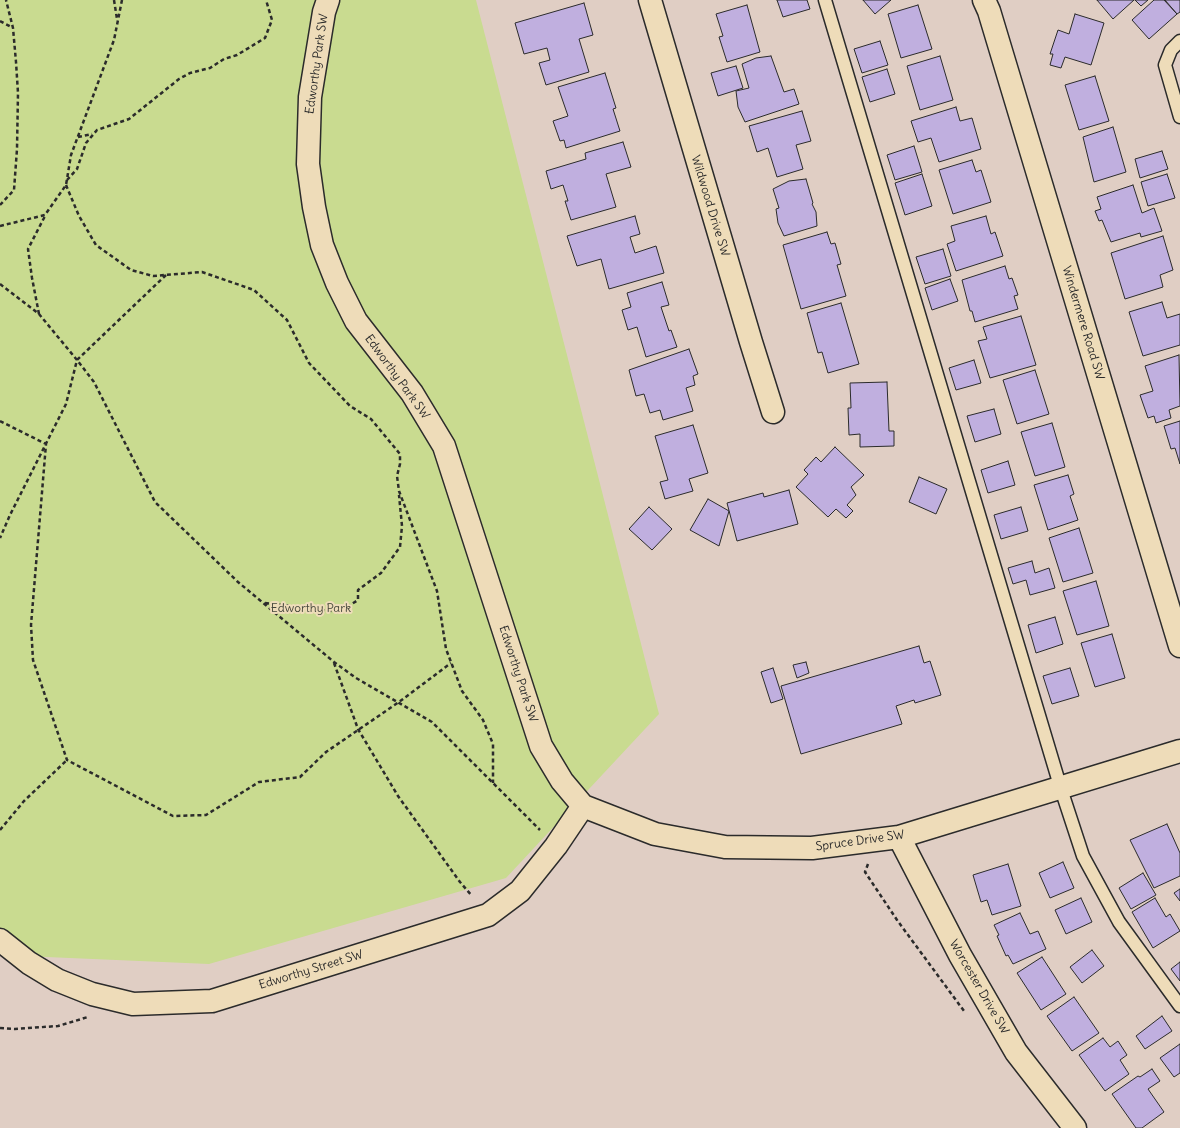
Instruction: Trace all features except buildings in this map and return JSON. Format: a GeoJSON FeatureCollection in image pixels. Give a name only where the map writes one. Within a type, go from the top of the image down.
{"type":"FeatureCollection","features":[{"type":"Feature","properties":{"kind":"street","name":"Edworthy Park SW"},"geometry":{"type":"LineString","coordinates":[[328,0],[324,12],[310,97],[308,164],[314,206],[322,245],[337,283],[356,321],[412,393],[444,446],[541,746],[562,781],[583,806]]}},
{"type":"Feature","properties":{"kind":"street","name":"Wildwood Drive SW"},"geometry":{"type":"LineString","coordinates":[[650,0],[746,327],[773,412]]}},
{"type":"Feature","properties":{"kind":"street","name":"Windermere Road SW"},"geometry":{"type":"LineString","coordinates":[[992,4],[1180,646]]}},
{"type":"Feature","properties":{"kind":"street","name":"Spruce Drive SW"},"geometry":{"type":"LineString","coordinates":[[583,806],[655,834],[725,847],[812,848],[890,838],[1061,789],[1180,751]]}},
{"type":"Feature","properties":{"kind":"street","name":"Edworthy Street SW"},"geometry":{"type":"LineString","coordinates":[[0,940],[29,963],[57,980],[92,994],[133,1004],[212,1001],[488,915],[520,891],[556,846],[583,806]]}},
{"type":"Feature","properties":{"kind":"street","name":"Worcester Drive SW"},"geometry":{"type":"LineString","coordinates":[[890,838],[1016,1052],[1075,1128]]}},
{"type":"Feature","properties":{"kind":"lane"},"geometry":{"type":"LineString","coordinates":[[825,0],[1061,789],[1083,856],[1119,922],[1180,1006]]}},
{"type":"Feature","properties":{"kind":"lane"},"geometry":{"type":"LineString","coordinates":[[1180,41],[1170,50],[1165,65],[1180,117]]}},
{"type":"Feature","properties":{"kind":"path"},"geometry":{"type":"LineString","coordinates":[[0,204],[14,190],[18,149],[18,94],[13,28],[6,0]]}},
{"type":"Feature","properties":{"kind":"path"},"geometry":{"type":"LineString","coordinates":[[114,0],[117,22]]}},
{"type":"Feature","properties":{"kind":"path"},"geometry":{"type":"LineString","coordinates":[[39,314],[28,249],[45,216],[66,185],[71,155],[114,40],[122,0]]}},
{"type":"Feature","properties":{"kind":"path"},"geometry":{"type":"LineString","coordinates":[[67,180],[77,169],[86,143],[98,130],[130,119],[179,79],[190,73],[210,68],[224,59],[237,55],[264,38],[272,20],[266,0]]}},
{"type":"Feature","properties":{"kind":"path"},"geometry":{"type":"LineString","coordinates":[[0,21],[13,28]]}},
{"type":"Feature","properties":{"kind":"path"},"geometry":{"type":"LineString","coordinates":[[78,137],[93,134]]}},
{"type":"Feature","properties":{"kind":"path"},"geometry":{"type":"LineString","coordinates":[[66,185],[79,216],[96,245],[131,270],[153,276],[202,272],[254,290],[287,320],[309,363],[350,406],[371,419],[400,454],[400,464],[396,476],[402,526],[400,547],[382,573],[358,590],[358,600],[339,612],[264,603]]}},
{"type":"Feature","properties":{"kind":"path"},"geometry":{"type":"LineString","coordinates":[[0,226],[45,216]]}},
{"type":"Feature","properties":{"kind":"path"},"geometry":{"type":"LineString","coordinates":[[0,538],[66,404],[77,360],[166,275]]}},
{"type":"Feature","properties":{"kind":"path"},"geometry":{"type":"LineString","coordinates":[[0,284],[39,314],[94,382],[155,502],[238,582],[334,662],[356,678],[432,722],[556,846]]}},
{"type":"Feature","properties":{"kind":"path"},"geometry":{"type":"LineString","coordinates":[[0,421],[46,444]]}},
{"type":"Feature","properties":{"kind":"path"},"geometry":{"type":"LineString","coordinates":[[46,444],[32,625],[33,660],[67,760],[173,816],[206,815],[259,782],[300,777],[326,752],[399,702],[451,663]]}},
{"type":"Feature","properties":{"kind":"path"},"geometry":{"type":"LineString","coordinates":[[399,491],[437,591],[446,649],[451,663],[462,691],[483,720],[493,744],[493,783]]}},
{"type":"Feature","properties":{"kind":"path"},"geometry":{"type":"LineString","coordinates":[[334,662],[358,729],[398,796],[460,882],[488,915]]}},
{"type":"Feature","properties":{"kind":"path"},"geometry":{"type":"LineString","coordinates":[[0,830],[24,800],[67,760]]}},
{"type":"Feature","properties":{"kind":"path"},"geometry":{"type":"LineString","coordinates":[[890,838],[865,872],[897,920],[967,1014]]}},
{"type":"Feature","properties":{"kind":"path"},"geometry":{"type":"LineString","coordinates":[[0,1028],[15,1029],[58,1026],[96,1015]]}},
{"type":"Feature","properties":{"kind":"green space","name":"Edworthy Park"},"geometry":{"type":"Polygon","coordinates":[[[0,0],[476,0],[659,714],[506,878],[209,964],[0,955],[0,0]]]}}]}
